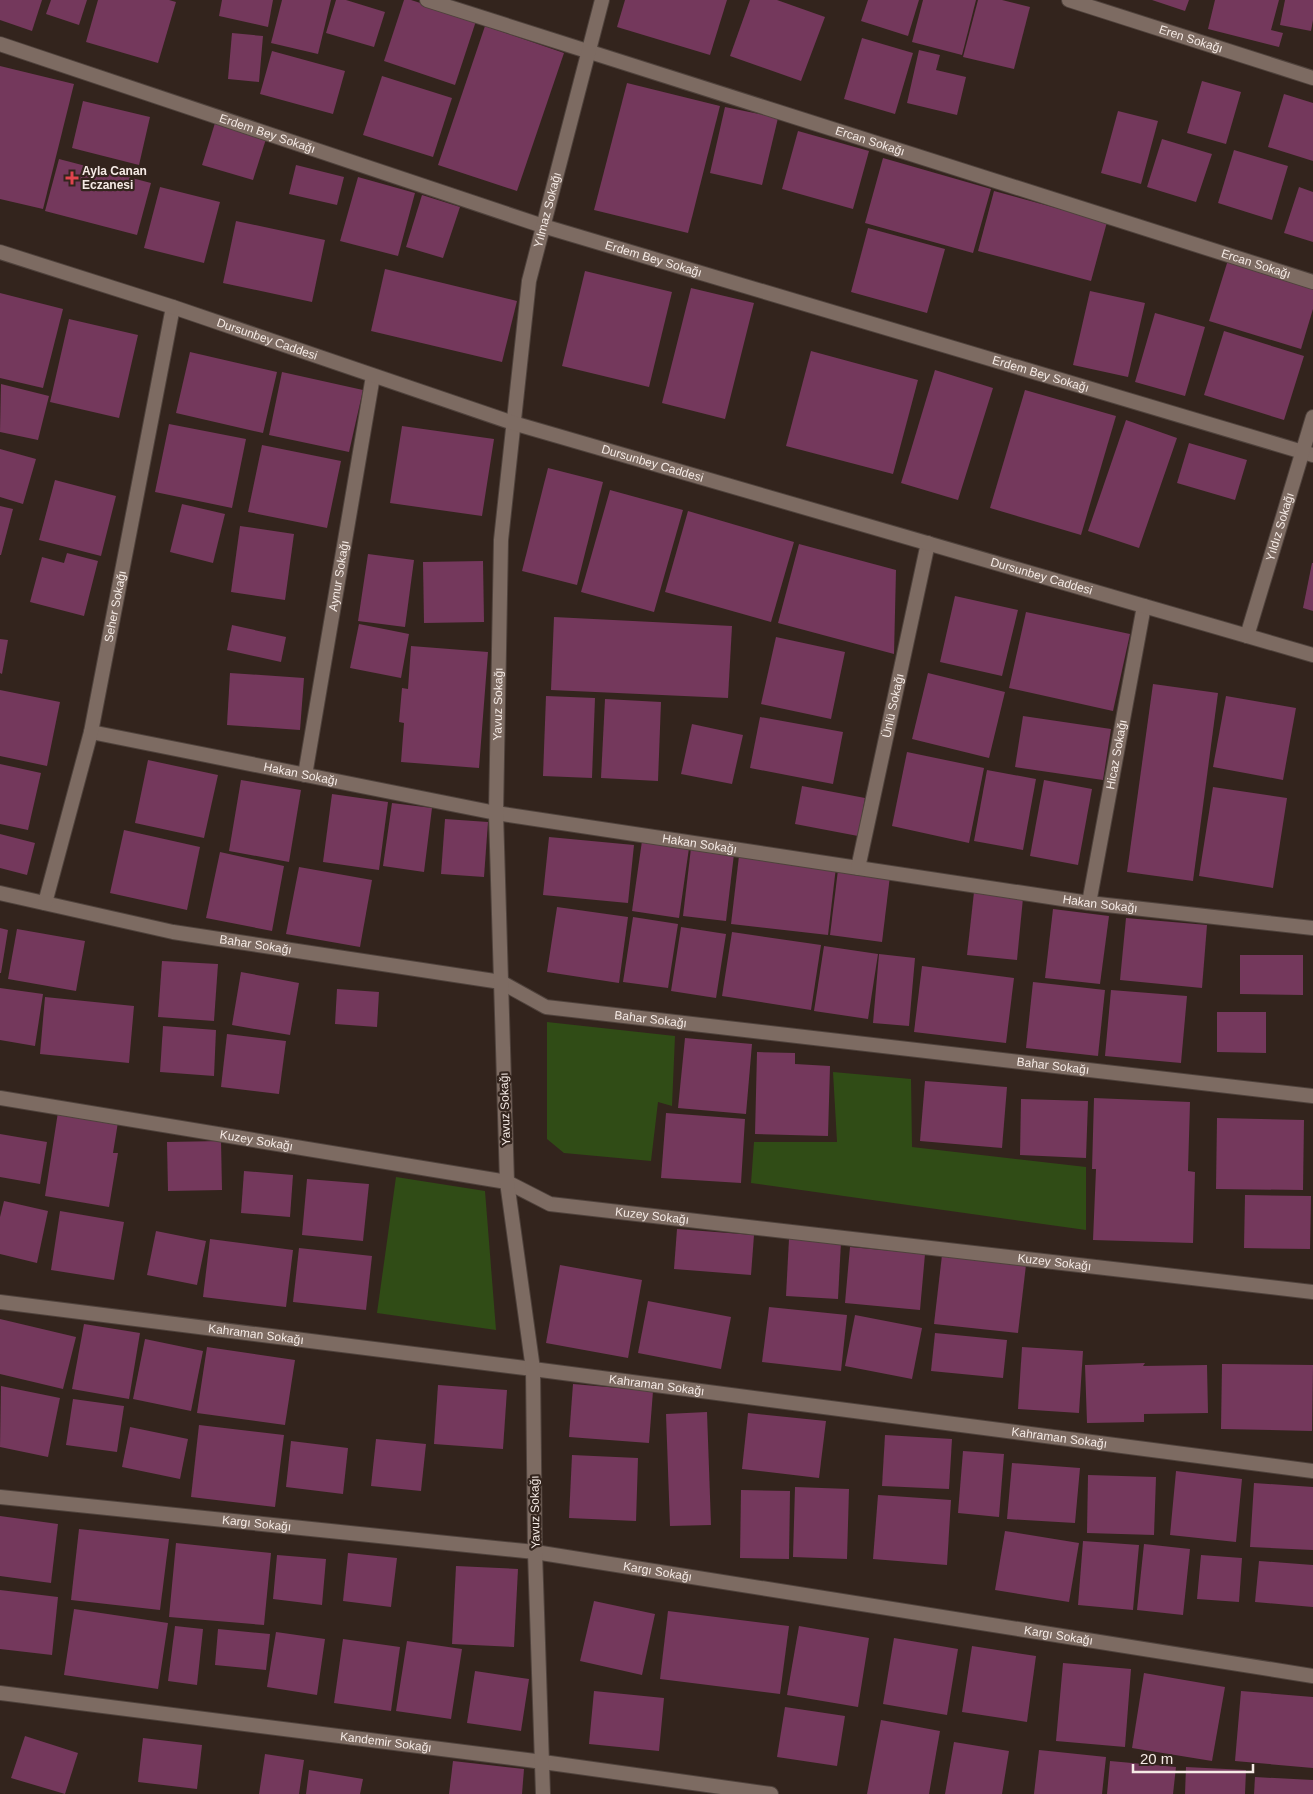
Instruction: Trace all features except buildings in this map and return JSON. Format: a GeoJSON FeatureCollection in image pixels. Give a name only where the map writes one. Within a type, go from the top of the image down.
{"type":"FeatureCollection","features":[{"type":"Feature","properties":{"kind":"street","name":"Ercan Sokağı"},"geometry":{"type":"LineString","coordinates":[[427,0],[1313,282]]}},
{"type":"Feature","properties":{"kind":"street","name":"Yılmaz Sokağı"},"geometry":{"type":"LineString","coordinates":[[513,423],[529,281],[602,0]]}},
{"type":"Feature","properties":{"kind":"street","name":"Eren Sokağı"},"geometry":{"type":"LineString","coordinates":[[1069,0],[1313,78]]}},
{"type":"Feature","properties":{"kind":"street","name":"Erdem Bey Sokağı"},"geometry":{"type":"LineString","coordinates":[[0,44],[542,226],[1308,453]]}},
{"type":"Feature","properties":{"kind":"street","name":"Dursunbey Caddesi"},"geometry":{"type":"LineString","coordinates":[[0,252],[173,308],[513,423],[1313,655]]}},
{"type":"Feature","properties":{"kind":"street","name":"Seher Sokağı"},"geometry":{"type":"LineString","coordinates":[[45,903],[91,732],[173,308]]}},
{"type":"Feature","properties":{"kind":"street","name":"Aynur Sokağı"},"geometry":{"type":"LineString","coordinates":[[306,775],[373,376]]}},
{"type":"Feature","properties":{"kind":"street","name":"Yıldız Sokağı"},"geometry":{"type":"LineString","coordinates":[[1247,636],[1308,453],[1313,418]]}},
{"type":"Feature","properties":{"kind":"street","name":"Yavuz Sokağı"},"geometry":{"type":"LineString","coordinates":[[513,423],[501,540],[496,813],[507,1182],[533,1369],[535,1552],[542,1794]]}},
{"type":"Feature","properties":{"kind":"street","name":"Ünlü Sokağı"},"geometry":{"type":"LineString","coordinates":[[858,868],[928,543]]}},
{"type":"Feature","properties":{"kind":"street","name":"Hicaz Sokağı"},"geometry":{"type":"LineString","coordinates":[[1089,903],[1144,606]]}},
{"type":"Feature","properties":{"kind":"street","name":"Hakan Sokağı"},"geometry":{"type":"LineString","coordinates":[[91,732],[496,813],[1089,903],[1313,928]]}},
{"type":"Feature","properties":{"kind":"street","name":"Bahar Sokağı"},"geometry":{"type":"LineString","coordinates":[[0,893],[173,932],[501,982],[546,1007],[1313,1096]]}},
{"type":"Feature","properties":{"kind":"street","name":"Kuzey Sokağı"},"geometry":{"type":"LineString","coordinates":[[0,1098],[507,1182],[550,1204],[1313,1292]]}},
{"type":"Feature","properties":{"kind":"street","name":"Kahraman Sokağı"},"geometry":{"type":"LineString","coordinates":[[0,1302],[533,1369],[1313,1471]]}},
{"type":"Feature","properties":{"kind":"street","name":"Kargı Sokağı"},"geometry":{"type":"LineString","coordinates":[[0,1497],[535,1552],[1313,1676]]}},
{"type":"Feature","properties":{"kind":"street","name":"Kandemir Sokağı"},"geometry":{"type":"LineString","coordinates":[[0,1693],[542,1762],[771,1794]]}},
{"type":"Feature","properties":{"kind":"green space"},"geometry":{"type":"Polygon","coordinates":[[[547,1022],[675,1036],[672,1106],[658,1102],[651,1161],[564,1153],[547,1139],[547,1022]]]}},
{"type":"Feature","properties":{"kind":"green space"},"geometry":{"type":"Polygon","coordinates":[[[833,1072],[911,1079],[912,1147],[1086,1167],[1086,1230],[751,1183],[754,1142],[837,1142],[833,1072]]]}},
{"type":"Feature","properties":{"kind":"green space"},"geometry":{"type":"Polygon","coordinates":[[[396,1177],[485,1191],[496,1330],[377,1313],[396,1177]]]}},
{"type":"Feature","properties":{"kind":"place","name":"Ayla Canan Eczanesi"},"geometry":{"type":"Point","coordinates":[72,178]}}]}
